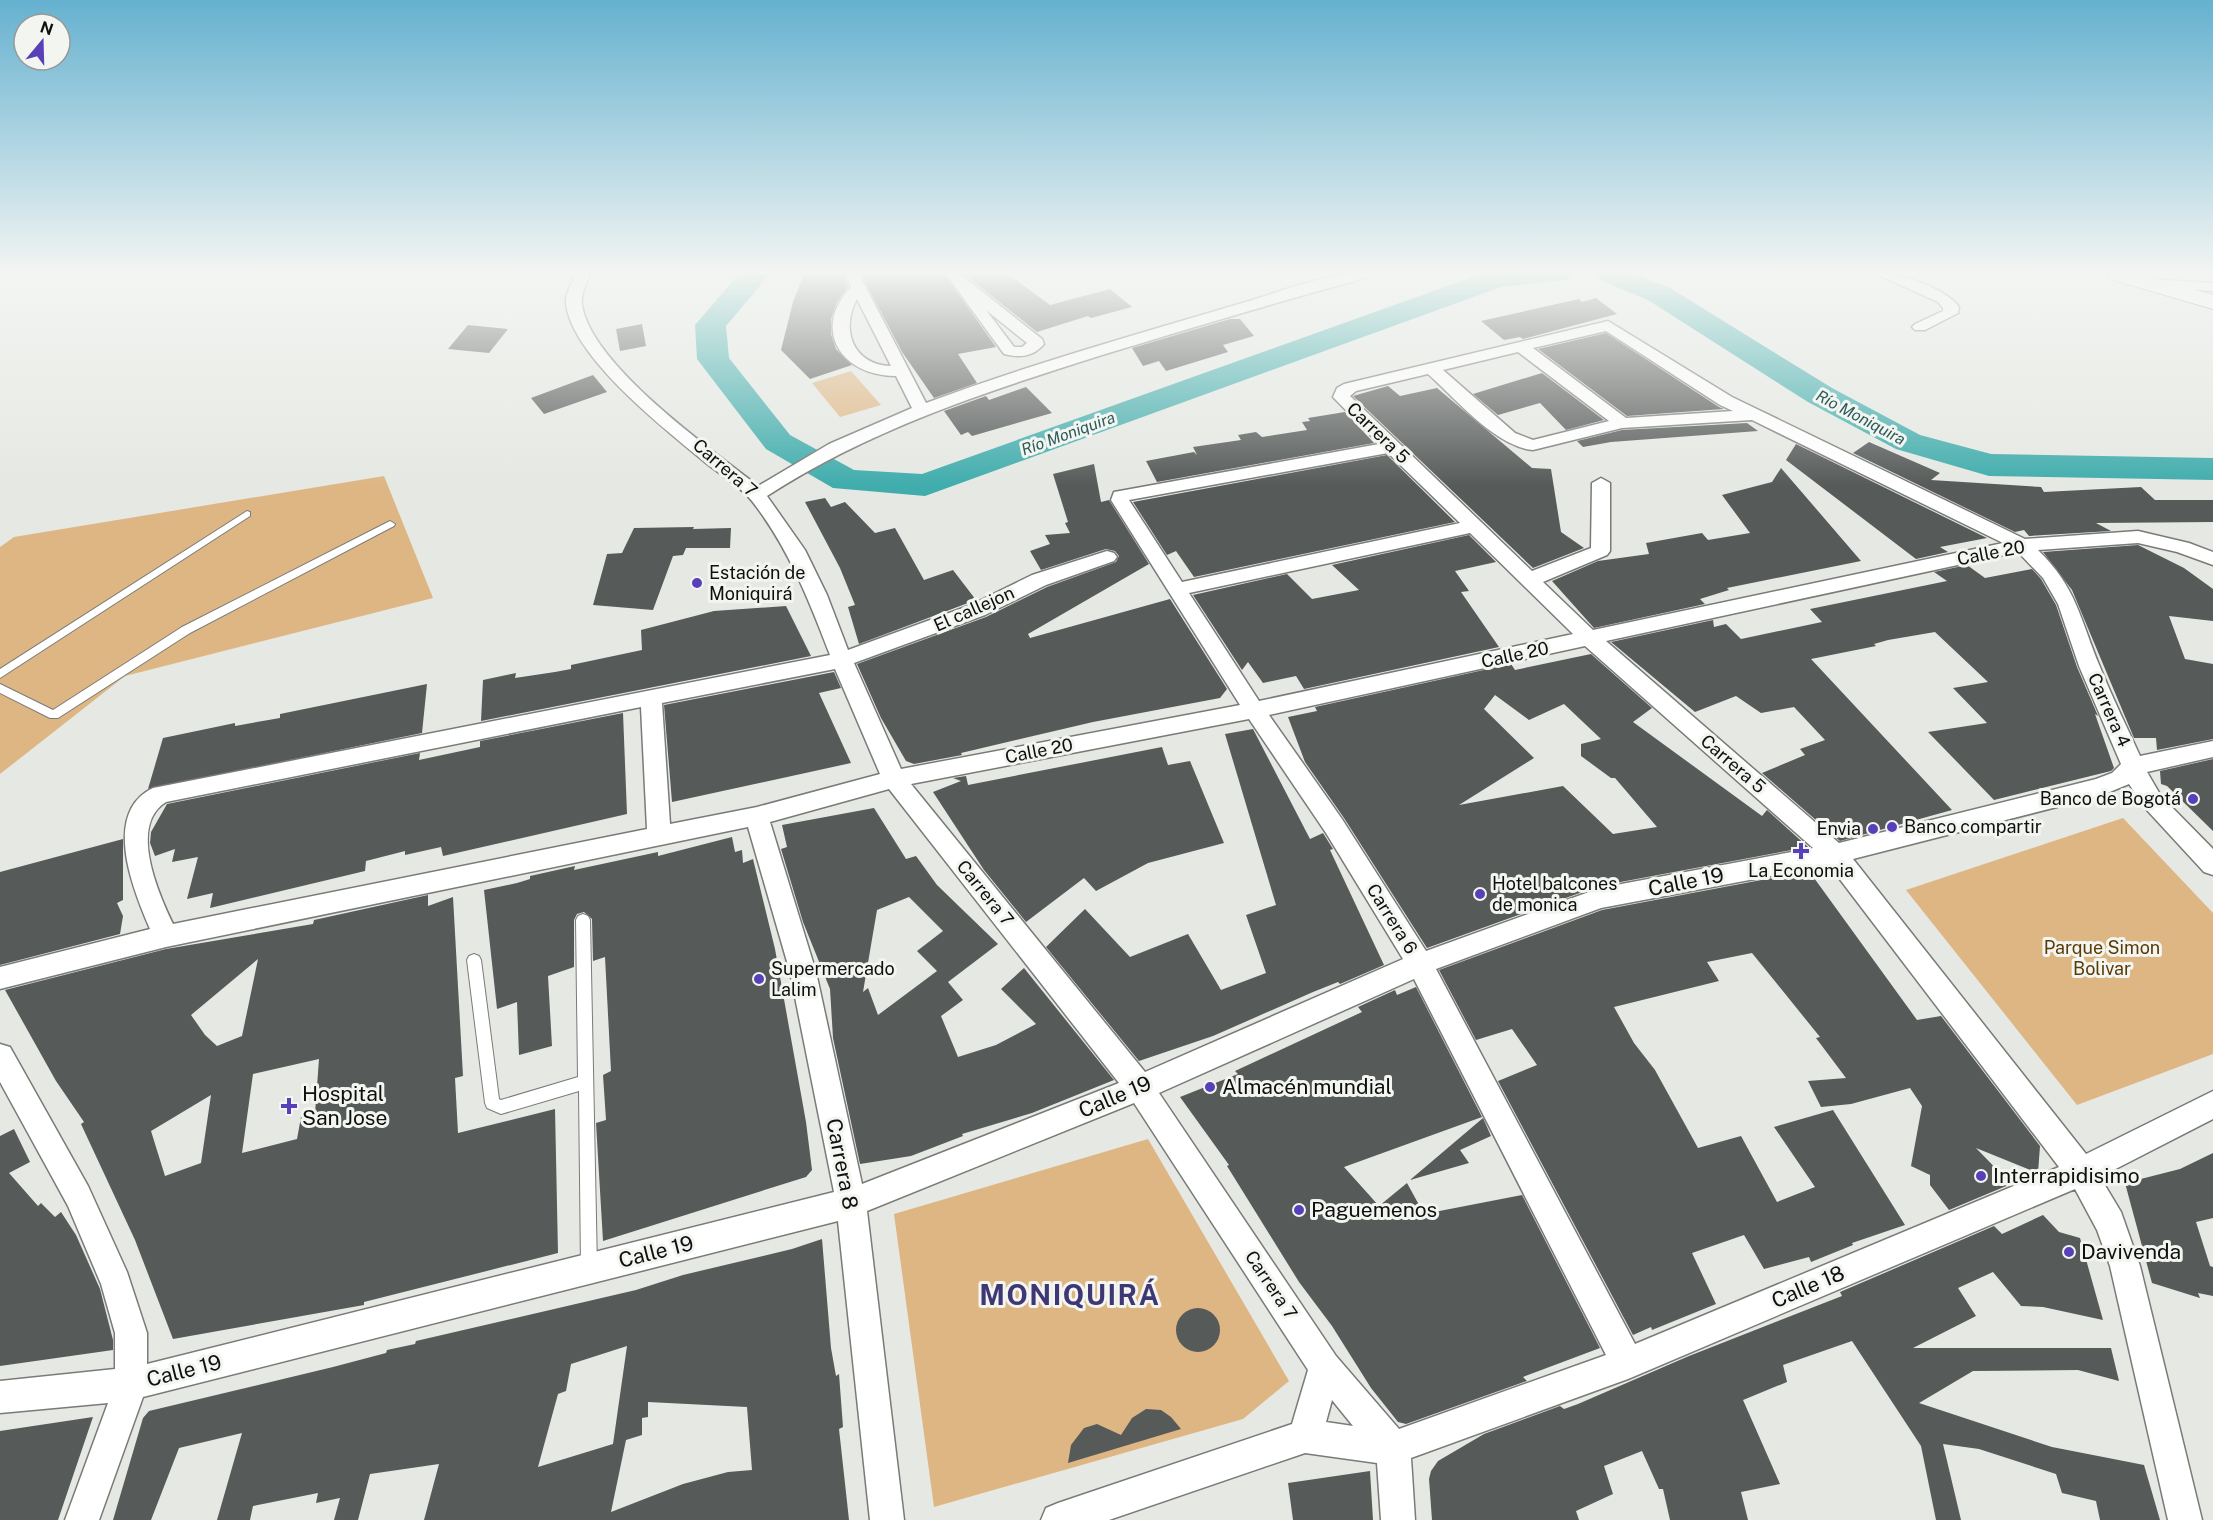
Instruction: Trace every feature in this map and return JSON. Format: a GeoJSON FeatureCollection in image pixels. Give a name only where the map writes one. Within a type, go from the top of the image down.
{"type":"FeatureCollection","features":[{"type":"Feature","properties":{"kind":"street","name":"Carrera 7"},"geometry":{"type":"LineString","coordinates":[[591,345],[627,386],[757,495],[795,550],[817,595],[842,660],[894,779],[1140,1088],[1325,1367],[1393,1448]]}},
{"type":"Feature","properties":{"kind":"street"},"geometry":{"type":"LineString","coordinates":[[846,345],[863,366],[881,371],[902,371]]}},
{"type":"Feature","properties":{"kind":"street"},"geometry":{"type":"LineString","coordinates":[[889,345],[921,410]]}},
{"type":"Feature","properties":{"kind":"street"},"geometry":{"type":"LineString","coordinates":[[1003,345],[1010,351],[1025,352],[1041,369]]}},
{"type":"Feature","properties":{"kind":"street"},"geometry":{"type":"LineString","coordinates":[[1025,352],[1033,345]]}},
{"type":"Feature","properties":{"kind":"street"},"geometry":{"type":"LineString","coordinates":[[757,495],[787,474],[853,439],[921,410],[972,390],[1119,345]]}},
{"type":"Feature","properties":{"kind":"street"},"geometry":{"type":"LineString","coordinates":[[1431,368],[1530,345]]}},
{"type":"Feature","properties":{"kind":"street"},"geometry":{"type":"LineString","coordinates":[[1638,345],[1726,401],[2022,545]]}},
{"type":"Feature","properties":{"kind":"street"},"geometry":{"type":"LineString","coordinates":[[1521,347],[1622,423]]}},
{"type":"Feature","properties":{"kind":"street"},"geometry":{"type":"LineString","coordinates":[[1431,368],[1509,437],[1522,444],[1533,445],[1622,423],[1753,415]]}},
{"type":"Feature","properties":{"kind":"street","name":"Carrera 5"},"geometry":{"type":"LineString","coordinates":[[1431,368],[1350,387],[1343,392],[1341,397],[1590,639],[1835,854],[2081,1172],[2110,1223],[2125,1266],[2186,1520]]}},
{"type":"Feature","properties":{"kind":"street","name":"Carrera 6"},"geometry":{"type":"LineString","coordinates":[[1392,447],[1120,496],[1254,710],[1334,826],[1420,964],[1628,1363]]}},
{"type":"Feature","properties":{"kind":"street"},"geometry":{"type":"LineString","coordinates":[[1529,580],[1600,551],[1601,483]]}},
{"type":"Feature","properties":{"kind":"street"},"geometry":{"type":"LineString","coordinates":[[1178,589],[1474,526]]}},
{"type":"Feature","properties":{"kind":"street","name":"Calle 20"},"geometry":{"type":"LineString","coordinates":[[0,978],[166,936],[659,834],[757,816],[894,779],[1254,710],[2022,545],[2138,537],[2182,547],[2213,559]]}},
{"type":"Feature","properties":{"kind":"street","name":"Carrera 4"},"geometry":{"type":"LineString","coordinates":[[2022,545],[2051,574],[2068,604],[2089,666],[2134,766],[2153,801],[2213,865]]}},
{"type":"Feature","properties":{"kind":"street","name":"El callejon"},"geometry":{"type":"LineString","coordinates":[[166,936],[136,866],[136,837],[145,806],[151,798],[161,794],[842,660],[978,610],[1039,580],[1107,557]]}},
{"type":"Feature","properties":{"kind":"street"},"geometry":{"type":"LineString","coordinates":[[651,698],[659,834]]}},
{"type":"Feature","properties":{"kind":"street","name":"Calle 19"},"geometry":{"type":"LineString","coordinates":[[0,1396],[131,1384],[851,1203],[1140,1088],[1160,1077],[1420,964],[1600,898],[1835,854],[2100,787],[2120,779],[2134,766],[2213,748]]}},
{"type":"Feature","properties":{"kind":"street","name":"Carrera 8"},"geometry":{"type":"LineString","coordinates":[[757,816],[803,972],[851,1203],[887,1520]]}},
{"type":"Feature","properties":{"kind":"street"},"geometry":{"type":"LineString","coordinates":[[0,1056],[78,1196],[116,1283],[131,1333],[131,1384],[82,1520]]}},
{"type":"Feature","properties":{"kind":"street","name":"Calle 18"},"geometry":{"type":"LineString","coordinates":[[1393,1448],[1628,1363],[2081,1172],[2213,1104]]}},
{"type":"Feature","properties":{"kind":"street"},"geometry":{"type":"LineString","coordinates":[[1305,1436],[1325,1367]]}},
{"type":"Feature","properties":{"kind":"street"},"geometry":{"type":"LineString","coordinates":[[1058,1520],[1305,1436],[1393,1448],[1398,1520]]}},
{"type":"Feature","properties":{"kind":"lane"},"geometry":{"type":"LineString","coordinates":[[0,674],[247,514]]}},
{"type":"Feature","properties":{"kind":"lane"},"geometry":{"type":"LineString","coordinates":[[0,688],[54,715],[186,630],[390,524]]}},
{"type":"Feature","properties":{"kind":"lane"},"geometry":{"type":"LineString","coordinates":[[583,920],[589,1269]]}},
{"type":"Feature","properties":{"kind":"lane"},"geometry":{"type":"LineString","coordinates":[[474,960],[492,1103],[501,1107],[584,1082]]}},
{"type":"Feature","properties":{"kind":"green space"},"geometry":{"type":"Polygon","coordinates":[[[851,371],[881,405],[840,417],[812,383],[851,371]]]}},
{"type":"Feature","properties":{"kind":"green space"},"geometry":{"type":"Polygon","coordinates":[[[384,476],[433,598],[125,676],[0,774],[0,547],[14,537],[384,476]]]}},
{"type":"Feature","properties":{"kind":"green space","name":"Parque Simon Bolivar"},"geometry":{"type":"Polygon","coordinates":[[[2123,818],[2213,913],[2213,1054],[2077,1105],[1906,890],[2123,818]]]}},
{"type":"Feature","properties":{"kind":"green space"},"geometry":{"type":"Polygon","coordinates":[[[1148,1139],[1289,1381],[1243,1419],[934,1507],[894,1214],[1148,1139]]]}},
{"type":"Feature","properties":{"kind":"building"},"geometry":{"type":"Polygon","coordinates":[[[451,345],[495,345],[489,353],[448,349],[451,345]]]}},
{"type":"Feature","properties":{"kind":"building"},"geometry":{"type":"Polygon","coordinates":[[[619,345],[646,345],[646,346],[620,351],[619,345]]]}},
{"type":"Feature","properties":{"kind":"building"},"geometry":{"type":"Polygon","coordinates":[[[782,345],[835,345],[852,365],[810,379],[781,350],[782,345]]]}},
{"type":"Feature","properties":{"kind":"building"},"geometry":{"type":"Polygon","coordinates":[[[898,345],[995,345],[996,347],[958,354],[977,383],[934,398],[898,345]]]}},
{"type":"Feature","properties":{"kind":"building"},"geometry":{"type":"Polygon","coordinates":[[[1142,345],[1223,345],[1228,352],[1166,371],[1159,361],[1143,366],[1132,348],[1142,345]]]}},
{"type":"Feature","properties":{"kind":"building"},"geometry":{"type":"Polygon","coordinates":[[[1555,345],[1624,345],[1724,409],[1627,416],[1538,349],[1555,345]]]}},
{"type":"Feature","properties":{"kind":"building"},"geometry":{"type":"Polygon","coordinates":[[[1542,373],[1604,420],[1566,430],[1540,403],[1498,415],[1473,394],[1542,373]]]}},
{"type":"Feature","properties":{"kind":"building"},"geometry":{"type":"Polygon","coordinates":[[[593,375],[607,392],[544,414],[531,398],[593,375]]]}},
{"type":"Feature","properties":{"kind":"building"},"geometry":{"type":"Polygon","coordinates":[[[1388,386],[1400,396],[1437,388],[1532,468],[1551,469],[1561,532],[1584,548],[1533,568],[1353,396],[1388,386]]]}},
{"type":"Feature","properties":{"kind":"building"},"geometry":{"type":"Polygon","coordinates":[[[1026,387],[1052,413],[972,436],[968,432],[961,435],[944,411],[986,396],[989,400],[1026,387]]]}},
{"type":"Feature","properties":{"kind":"building"},"geometry":{"type":"Polygon","coordinates":[[[1345,412],[1374,443],[1157,482],[1146,461],[1194,452],[1197,455],[1193,447],[1241,440],[1238,435],[1256,432],[1262,437],[1307,430],[1302,422],[1310,421],[1308,418],[1345,412]]]}},
{"type":"Feature","properties":{"kind":"building"},"geometry":{"type":"Polygon","coordinates":[[[1747,423],[1758,431],[1611,442],[1583,447],[1577,441],[1622,430],[1747,423]]]}},
{"type":"Feature","properties":{"kind":"building"},"geometry":{"type":"Polygon","coordinates":[[[1869,442],[1940,473],[1931,480],[2041,487],[2044,492],[2141,487],[2155,500],[2213,500],[2213,522],[2096,523],[2111,531],[2029,536],[2024,530],[2015,532],[1853,453],[1869,442]]]}},
{"type":"Feature","properties":{"kind":"building"},"geometry":{"type":"Polygon","coordinates":[[[1796,444],[1987,538],[1940,547],[1948,552],[1916,559],[1786,460],[1796,444]]]}},
{"type":"Feature","properties":{"kind":"building"},"geometry":{"type":"Polygon","coordinates":[[[1387,455],[1455,522],[1194,577],[1176,551],[1167,555],[1133,502],[1387,455]]]}},
{"type":"Feature","properties":{"kind":"building"},"geometry":{"type":"Polygon","coordinates":[[[1094,464],[1101,502],[1109,500],[1149,564],[1028,634],[1030,638],[1170,599],[1227,689],[1220,698],[1093,722],[961,753],[962,755],[914,764],[906,761],[881,718],[857,664],[986,617],[1047,587],[1116,562],[1119,556],[1115,551],[1106,549],[1041,570],[1030,551],[1050,544],[1045,535],[1070,533],[1065,523],[1068,522],[1053,474],[1094,464]]]}},
{"type":"Feature","properties":{"kind":"building"},"geometry":{"type":"Polygon","coordinates":[[[1781,468],[1861,561],[1727,588],[1729,590],[1700,599],[1705,604],[1594,628],[1552,581],[1598,561],[1649,554],[1646,543],[1702,533],[1708,540],[1750,533],[1722,495],[1772,482],[1781,468]]]}},
{"type":"Feature","properties":{"kind":"building"},"geometry":{"type":"Polygon","coordinates":[[[825,498],[831,507],[845,502],[875,533],[895,528],[924,580],[953,570],[976,600],[859,644],[848,607],[855,605],[840,568],[805,502],[825,498]]]}},
{"type":"Feature","properties":{"kind":"building"},"geometry":{"type":"Polygon","coordinates":[[[694,527],[693,529],[731,528],[730,548],[686,548],[683,555],[673,556],[653,610],[593,605],[607,554],[622,553],[634,528],[694,527]]]}},
{"type":"Feature","properties":{"kind":"building"},"geometry":{"type":"Polygon","coordinates":[[[1469,535],[1496,562],[1455,571],[1469,591],[1461,592],[1499,647],[1304,689],[1296,676],[1263,683],[1248,662],[1242,670],[1193,595],[1287,574],[1312,599],[1359,590],[1332,565],[1469,535]]]}},
{"type":"Feature","properties":{"kind":"building"},"geometry":{"type":"Polygon","coordinates":[[[2138,545],[2184,568],[2213,589],[2213,621],[2169,616],[2185,659],[2213,664],[2213,739],[2157,750],[2156,738],[2134,738],[2072,590],[2043,552],[2138,545]]]}},
{"type":"Feature","properties":{"kind":"building"},"geometry":{"type":"Polygon","coordinates":[[[1967,565],[1985,578],[2032,569],[2041,579],[2056,605],[2077,667],[2098,716],[2095,714],[2114,768],[2111,771],[1994,800],[1928,732],[1987,723],[1953,688],[1988,682],[1935,632],[1888,640],[1874,644],[1876,646],[1811,659],[1952,810],[1840,841],[1762,773],[1805,755],[1800,749],[1825,740],[1794,707],[1761,713],[1736,696],[1695,712],[1611,642],[1713,620],[1714,627],[1726,624],[1741,639],[1822,622],[1810,609],[1947,581],[1934,572],[1967,565]]]}},
{"type":"Feature","properties":{"kind":"building"},"geometry":{"type":"Polygon","coordinates":[[[786,606],[811,656],[481,721],[483,680],[516,673],[515,678],[571,669],[571,665],[642,650],[641,630],[714,611],[786,606]]]}},
{"type":"Feature","properties":{"kind":"building"},"geometry":{"type":"Polygon","coordinates":[[[1591,654],[1652,708],[1633,722],[1762,816],[1767,810],[1808,847],[1599,886],[1427,948],[1344,818],[1305,762],[1288,717],[1317,711],[1315,707],[1511,664],[1515,670],[1591,654]],[[1495,695],[1484,709],[1534,758],[1459,805],[1563,786],[1613,834],[1657,827],[1615,778],[1611,778],[1581,756],[1581,744],[1601,739],[1564,704],[1529,720],[1495,695]]]}},
{"type":"Feature","properties":{"kind":"building"},"geometry":{"type":"Polygon","coordinates":[[[834,672],[841,688],[819,693],[851,763],[672,802],[664,705],[834,672]]]}},
{"type":"Feature","properties":{"kind":"building"},"geometry":{"type":"Polygon","coordinates":[[[427,684],[422,733],[148,789],[163,738],[235,723],[235,726],[280,718],[280,714],[427,684]]]}},
{"type":"Feature","properties":{"kind":"building"},"geometry":{"type":"Polygon","coordinates":[[[623,713],[627,814],[443,856],[441,847],[405,855],[405,851],[366,861],[365,871],[210,908],[213,893],[187,899],[198,857],[172,862],[175,849],[155,856],[150,843],[151,832],[167,804],[420,753],[419,760],[480,747],[480,741],[623,713]]]}},
{"type":"Feature","properties":{"kind":"building"},"geometry":{"type":"Polygon","coordinates":[[[1253,729],[1310,839],[1323,833],[1333,849],[1330,850],[1384,965],[1340,984],[1338,982],[1313,992],[1213,1036],[1139,1061],[1046,947],[1085,909],[1130,957],[1188,934],[1221,990],[1266,973],[1246,915],[1276,905],[1225,734],[1253,729]]]}},
{"type":"Feature","properties":{"kind":"building"},"geometry":{"type":"Polygon","coordinates":[[[1162,747],[1168,765],[1190,761],[1224,843],[1148,863],[1096,891],[1084,878],[1026,922],[984,870],[933,792],[961,781],[953,778],[966,776],[968,785],[1162,747]]]}},
{"type":"Feature","properties":{"kind":"building"},"geometry":{"type":"Polygon","coordinates":[[[2213,759],[2213,831],[2167,786],[2161,784],[2160,771],[2213,759]]]}},
{"type":"Feature","properties":{"kind":"building"},"geometry":{"type":"Polygon","coordinates":[[[874,808],[906,859],[916,856],[937,885],[998,944],[948,982],[963,1000],[941,1016],[958,1057],[996,1045],[1036,1024],[1001,989],[1024,968],[1114,1080],[1032,1113],[962,1134],[963,1136],[911,1156],[860,1164],[833,1038],[830,989],[803,922],[781,849],[787,847],[782,825],[874,808]],[[909,897],[877,910],[863,992],[868,988],[878,1015],[937,971],[917,951],[943,931],[909,897]]]}},
{"type":"Feature","properties":{"kind":"building"},"geometry":{"type":"Polygon","coordinates":[[[732,837],[735,852],[742,850],[743,863],[753,859],[775,949],[806,1122],[812,1170],[806,1177],[603,1241],[596,1123],[606,1120],[603,1075],[611,1071],[605,957],[593,961],[592,919],[584,912],[577,914],[574,920],[574,967],[548,976],[552,1046],[519,1055],[517,1002],[497,1009],[484,890],[517,883],[530,879],[530,876],[575,866],[574,870],[658,852],[658,856],[732,837]]]}},
{"type":"Feature","properties":{"kind":"building"},"geometry":{"type":"Polygon","coordinates":[[[123,839],[123,900],[117,903],[123,916],[120,934],[0,965],[0,872],[123,839]]]}},
{"type":"Feature","properties":{"kind":"building"},"geometry":{"type":"Polygon","coordinates":[[[1809,871],[1917,1020],[1941,1016],[2040,1146],[2038,1173],[1976,1148],[2011,1184],[1949,1210],[1930,1185],[1930,1175],[1911,1166],[1922,1106],[1910,1088],[1851,1104],[1821,1107],[1808,1081],[1846,1078],[1816,1038],[1820,1037],[1752,953],[1707,962],[1719,981],[1614,1007],[1634,1043],[1655,1070],[1698,1148],[1741,1136],[1777,1202],[1815,1187],[1774,1127],[1833,1110],[1905,1225],[1852,1243],[1853,1245],[1811,1262],[1809,1257],[1764,1269],[1744,1235],[1692,1253],[1716,1304],[1652,1330],[1651,1327],[1633,1335],[1498,1081],[1537,1065],[1512,1029],[1476,1040],[1439,970],[1602,910],[1809,871]]]}},
{"type":"Feature","properties":{"kind":"building"},"geometry":{"type":"Polygon","coordinates":[[[428,895],[428,906],[453,897],[463,1076],[455,1078],[458,1133],[555,1109],[558,1253],[364,1302],[364,1305],[173,1339],[135,1240],[81,1124],[84,1122],[56,1081],[5,990],[166,949],[313,924],[314,920],[428,895]],[[258,959],[191,1015],[205,1035],[217,1046],[242,1036],[258,959]],[[319,1059],[253,1074],[242,1153],[297,1139],[301,1117],[315,1114],[319,1059]],[[211,1095],[151,1131],[165,1176],[201,1163],[211,1095]]]}},
{"type":"Feature","properties":{"kind":"building"},"geometry":{"type":"Polygon","coordinates":[[[1416,987],[1482,1117],[1344,1167],[1379,1206],[1407,1183],[1424,1214],[1522,1195],[1600,1348],[1523,1377],[1527,1381],[1406,1424],[1398,1422],[1371,1388],[1332,1326],[1299,1282],[1227,1166],[1229,1165],[1180,1097],[1238,1074],[1235,1071],[1362,1012],[1358,1007],[1395,990],[1397,995],[1416,987]]]}},
{"type":"Feature","properties":{"kind":"building"},"geometry":{"type":"Polygon","coordinates":[[[1483,1118],[1491,1136],[1460,1150],[1469,1163],[1410,1180],[1483,1118]]]}},
{"type":"Feature","properties":{"kind":"building"},"geometry":{"type":"Polygon","coordinates":[[[14,1129],[30,1162],[9,1173],[38,1206],[41,1203],[55,1217],[61,1212],[76,1235],[100,1289],[113,1340],[113,1350],[0,1366],[0,1136],[14,1129]]]}},
{"type":"Feature","properties":{"kind":"building"},"geometry":{"type":"Polygon","coordinates":[[[2213,1153],[2213,1218],[2196,1222],[2210,1266],[2213,1267],[2213,1296],[2198,1293],[2200,1298],[2152,1283],[2125,1183],[2180,1169],[2213,1153]]]}},
{"type":"Feature","properties":{"kind":"building"},"geometry":{"type":"Polygon","coordinates":[[[2043,1215],[2059,1232],[2080,1238],[2103,1320],[2043,1307],[2021,1306],[1993,1272],[1958,1288],[1976,1316],[1913,1348],[2111,1348],[2119,1381],[2078,1370],[1973,1371],[1919,1403],[2052,1447],[2144,1465],[2160,1520],[2100,1520],[2096,1501],[2062,1493],[2056,1474],[1979,1449],[1943,1444],[1961,1520],[1936,1520],[1921,1446],[1852,1341],[1783,1365],[1787,1382],[1743,1400],[1780,1484],[1741,1492],[1748,1520],[1670,1520],[1663,1489],[1659,1489],[1642,1451],[1604,1466],[1613,1494],[1576,1511],[1579,1520],[1432,1520],[1429,1479],[1431,1471],[1438,1461],[1484,1434],[1560,1406],[1564,1409],[1578,1404],[1689,1356],[1842,1296],[1840,1292],[1994,1226],[2002,1234],[2043,1215]]]}},
{"type":"Feature","properties":{"kind":"building"},"geometry":{"type":"Polygon","coordinates":[[[822,1239],[831,1348],[836,1376],[839,1374],[843,1427],[839,1429],[849,1520],[424,1520],[439,1464],[370,1474],[358,1520],[334,1520],[340,1498],[316,1503],[318,1493],[253,1506],[250,1520],[217,1520],[242,1433],[179,1448],[151,1520],[113,1520],[143,1418],[149,1411],[333,1367],[415,1344],[416,1341],[636,1290],[683,1275],[792,1249],[822,1239]],[[627,1346],[571,1364],[566,1391],[558,1394],[538,1467],[613,1444],[627,1346]],[[648,1402],[648,1417],[642,1418],[642,1435],[626,1440],[611,1512],[683,1484],[728,1472],[752,1470],[747,1407],[648,1402]]]}},
{"type":"Feature","properties":{"kind":"building"},"geometry":{"type":"Polygon","coordinates":[[[1198,1308],[1207,1309],[1214,1314],[1219,1321],[1219,1339],[1214,1346],[1207,1351],[1198,1352],[1189,1351],[1182,1346],[1177,1339],[1176,1330],[1177,1321],[1182,1314],[1189,1309],[1198,1308]]]}},
{"type":"Feature","properties":{"kind":"building"},"geometry":{"type":"Polygon","coordinates":[[[1146,1409],[1161,1410],[1171,1417],[1181,1429],[1068,1463],[1071,1445],[1084,1428],[1097,1424],[1121,1435],[1132,1418],[1146,1409]]]}},
{"type":"Feature","properties":{"kind":"building"},"geometry":{"type":"Polygon","coordinates":[[[93,1417],[58,1520],[0,1520],[0,1431],[93,1417]]]}},
{"type":"Feature","properties":{"kind":"building"},"geometry":{"type":"Polygon","coordinates":[[[1370,1471],[1373,1520],[1293,1520],[1288,1483],[1370,1471]]]}},
{"type":"Feature","properties":{"kind":"waterway","name":"Río Moniquira"},"geometry":{"type":"LineString","coordinates":[[712,345],[713,359],[778,442],[846,480],[925,485],[1312,345]]}},
{"type":"Feature","properties":{"kind":"waterway","name":"Río Moniquira"},"geometry":{"type":"LineString","coordinates":[[1740,345],[1820,395],[1908,442],[1989,465],[2213,469]]}},
{"type":"Feature","properties":{"kind":"place","name":"Estación de Moniquirá"},"geometry":{"type":"Point","coordinates":[697,583]}},
{"type":"Feature","properties":{"kind":"place","name":"Banco de Bogotá"},"geometry":{"type":"Point","coordinates":[2193,799]}},
{"type":"Feature","properties":{"kind":"place","name":"Banco compartir"},"geometry":{"type":"Point","coordinates":[1892,827]}},
{"type":"Feature","properties":{"kind":"place","name":"Envia"},"geometry":{"type":"Point","coordinates":[1873,829]}},
{"type":"Feature","properties":{"kind":"place","name":"La Economia"},"geometry":{"type":"Point","coordinates":[1801,851]}},
{"type":"Feature","properties":{"kind":"place","name":"Hotel balcones de monica"},"geometry":{"type":"Point","coordinates":[1480,894]}},
{"type":"Feature","properties":{"kind":"place","name":"Supermercado Lalim"},"geometry":{"type":"Point","coordinates":[759,979]}},
{"type":"Feature","properties":{"kind":"place","name":"Almacén mundial"},"geometry":{"type":"Point","coordinates":[1210,1087]}},
{"type":"Feature","properties":{"kind":"place","name":"Hospital San Jose"},"geometry":{"type":"Point","coordinates":[289,1106]}},
{"type":"Feature","properties":{"kind":"place","name":"Interrapidisimo"},"geometry":{"type":"Point","coordinates":[1981,1176]}},
{"type":"Feature","properties":{"kind":"place","name":"Paguemenos"},"geometry":{"type":"Point","coordinates":[1299,1210]}},
{"type":"Feature","properties":{"kind":"place","name":"Davivenda"},"geometry":{"type":"Point","coordinates":[2069,1252]}},
{"type":"Feature","properties":{"kind":"district","name":"MONIQUIRÁ"},"geometry":{"type":"Point","coordinates":[1070,1295]}}]}
